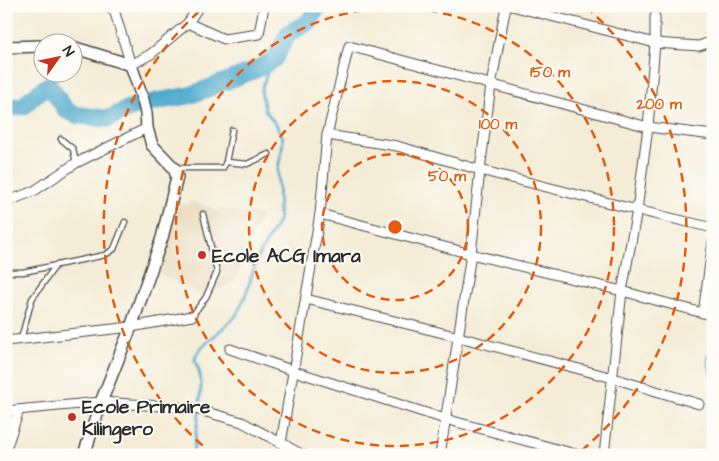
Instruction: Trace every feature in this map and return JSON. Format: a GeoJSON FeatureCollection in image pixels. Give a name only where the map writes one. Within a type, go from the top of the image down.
{"type":"FeatureCollection","features":[{"type":"Feature","properties":{"kind":"street"},"geometry":{"type":"LineString","coordinates":[[82,50],[131,65],[151,54],[188,23],[199,6]]}},
{"type":"Feature","properties":{"kind":"street"},"geometry":{"type":"LineString","coordinates":[[188,23],[224,39],[259,34],[264,6]]}},
{"type":"Feature","properties":{"kind":"street"},"geometry":{"type":"LineString","coordinates":[[440,455],[471,254],[491,85],[506,6]]}},
{"type":"Feature","properties":{"kind":"street"},"geometry":{"type":"LineString","coordinates":[[512,6],[655,43],[699,46],[710,42]]}},
{"type":"Feature","properties":{"kind":"street"},"geometry":{"type":"LineString","coordinates":[[84,455],[101,402],[131,326],[162,238],[178,177],[174,168],[152,145],[147,128],[143,100],[112,8]]}},
{"type":"Feature","properties":{"kind":"street"},"geometry":{"type":"LineString","coordinates":[[604,455],[622,291],[637,210],[648,127],[655,43],[655,18]]}},
{"type":"Feature","properties":{"kind":"street"},"geometry":{"type":"LineString","coordinates":[[6,47],[32,46]]}},
{"type":"Feature","properties":{"kind":"street"},"geometry":{"type":"LineString","coordinates":[[282,455],[320,214],[327,136],[349,46],[648,127],[713,135]]}},
{"type":"Feature","properties":{"kind":"street"},"geometry":{"type":"LineString","coordinates":[[6,202],[34,191],[76,163],[147,128]]}},
{"type":"Feature","properties":{"kind":"street"},"geometry":{"type":"LineString","coordinates":[[327,136],[397,146],[480,170],[713,228]]}},
{"type":"Feature","properties":{"kind":"street"},"geometry":{"type":"LineString","coordinates":[[320,214],[471,254],[713,314]]}},
{"type":"Feature","properties":{"kind":"street"},"geometry":{"type":"LineString","coordinates":[[703,313],[713,242]]}},
{"type":"Feature","properties":{"kind":"street"},"geometry":{"type":"LineString","coordinates":[[306,299],[613,378],[698,404]]}},
{"type":"Feature","properties":{"kind":"street"},"geometry":{"type":"LineString","coordinates":[[6,342],[192,316]]}},
{"type":"Feature","properties":{"kind":"street"},"geometry":{"type":"LineString","coordinates":[[230,349],[445,419],[579,455]]}},
{"type":"Feature","properties":{"kind":"street"},"geometry":{"type":"LineString","coordinates":[[6,411],[101,402],[192,408],[242,422],[303,455]]}},
{"type":"Feature","properties":{"kind":"street"},"geometry":{"type":"LineString","coordinates":[[6,450],[19,410]]}},
{"type":"Feature","properties":{"kind":"lane"},"geometry":{"type":"LineString","coordinates":[[174,168],[223,168],[226,162],[232,130]]}},
{"type":"Feature","properties":{"kind":"lane"},"geometry":{"type":"LineString","coordinates":[[61,139],[73,149],[76,163]]}},
{"type":"Feature","properties":{"kind":"lane"},"geometry":{"type":"LineString","coordinates":[[226,162],[247,164],[269,154]]}},
{"type":"Feature","properties":{"kind":"lane"},"geometry":{"type":"LineString","coordinates":[[192,316],[206,298],[217,272],[203,214]]}},
{"type":"Feature","properties":{"kind":"lane"},"geometry":{"type":"LineString","coordinates":[[6,272],[23,272],[105,255],[114,249],[124,222]]}},
{"type":"Feature","properties":{"kind":"lane"},"geometry":{"type":"LineString","coordinates":[[21,340],[32,299],[56,265]]}},
{"type":"Feature","properties":{"kind":"shaded area"},"geometry":{"type":"Polygon","coordinates":[[[191,201],[218,211],[220,209],[262,214],[235,281],[203,296],[158,273],[178,204],[187,205],[191,201]]]}},
{"type":"Feature","properties":{"kind":"waterway"},"geometry":{"type":"LineString","coordinates":[[6,109],[24,106],[31,98],[49,85],[66,110],[77,115],[108,119],[128,109],[191,95],[257,69],[274,59],[289,33],[309,22],[318,6]]}},
{"type":"Feature","properties":{"kind":"waterway"},"geometry":{"type":"LineString","coordinates":[[706,6],[713,32]]}},
{"type":"Feature","properties":{"kind":"waterway"},"geometry":{"type":"LineString","coordinates":[[193,455],[201,389],[201,379],[195,360],[196,355],[201,348],[236,316],[245,297],[257,259],[279,220],[278,169],[283,138],[265,110],[261,91],[274,59]]}},
{"type":"Feature","properties":{"kind":"waterway"},"geometry":{"type":"LineString","coordinates":[[713,352],[709,354],[708,362],[713,376]]}},
{"type":"Feature","properties":{"kind":"place","name":"Ecole ACG Imara"},"geometry":{"type":"Point","coordinates":[202,255]}},
{"type":"Feature","properties":{"kind":"place","name":"Ecole Primaire Kilingero"},"geometry":{"type":"Point","coordinates":[72,417]}}]}
